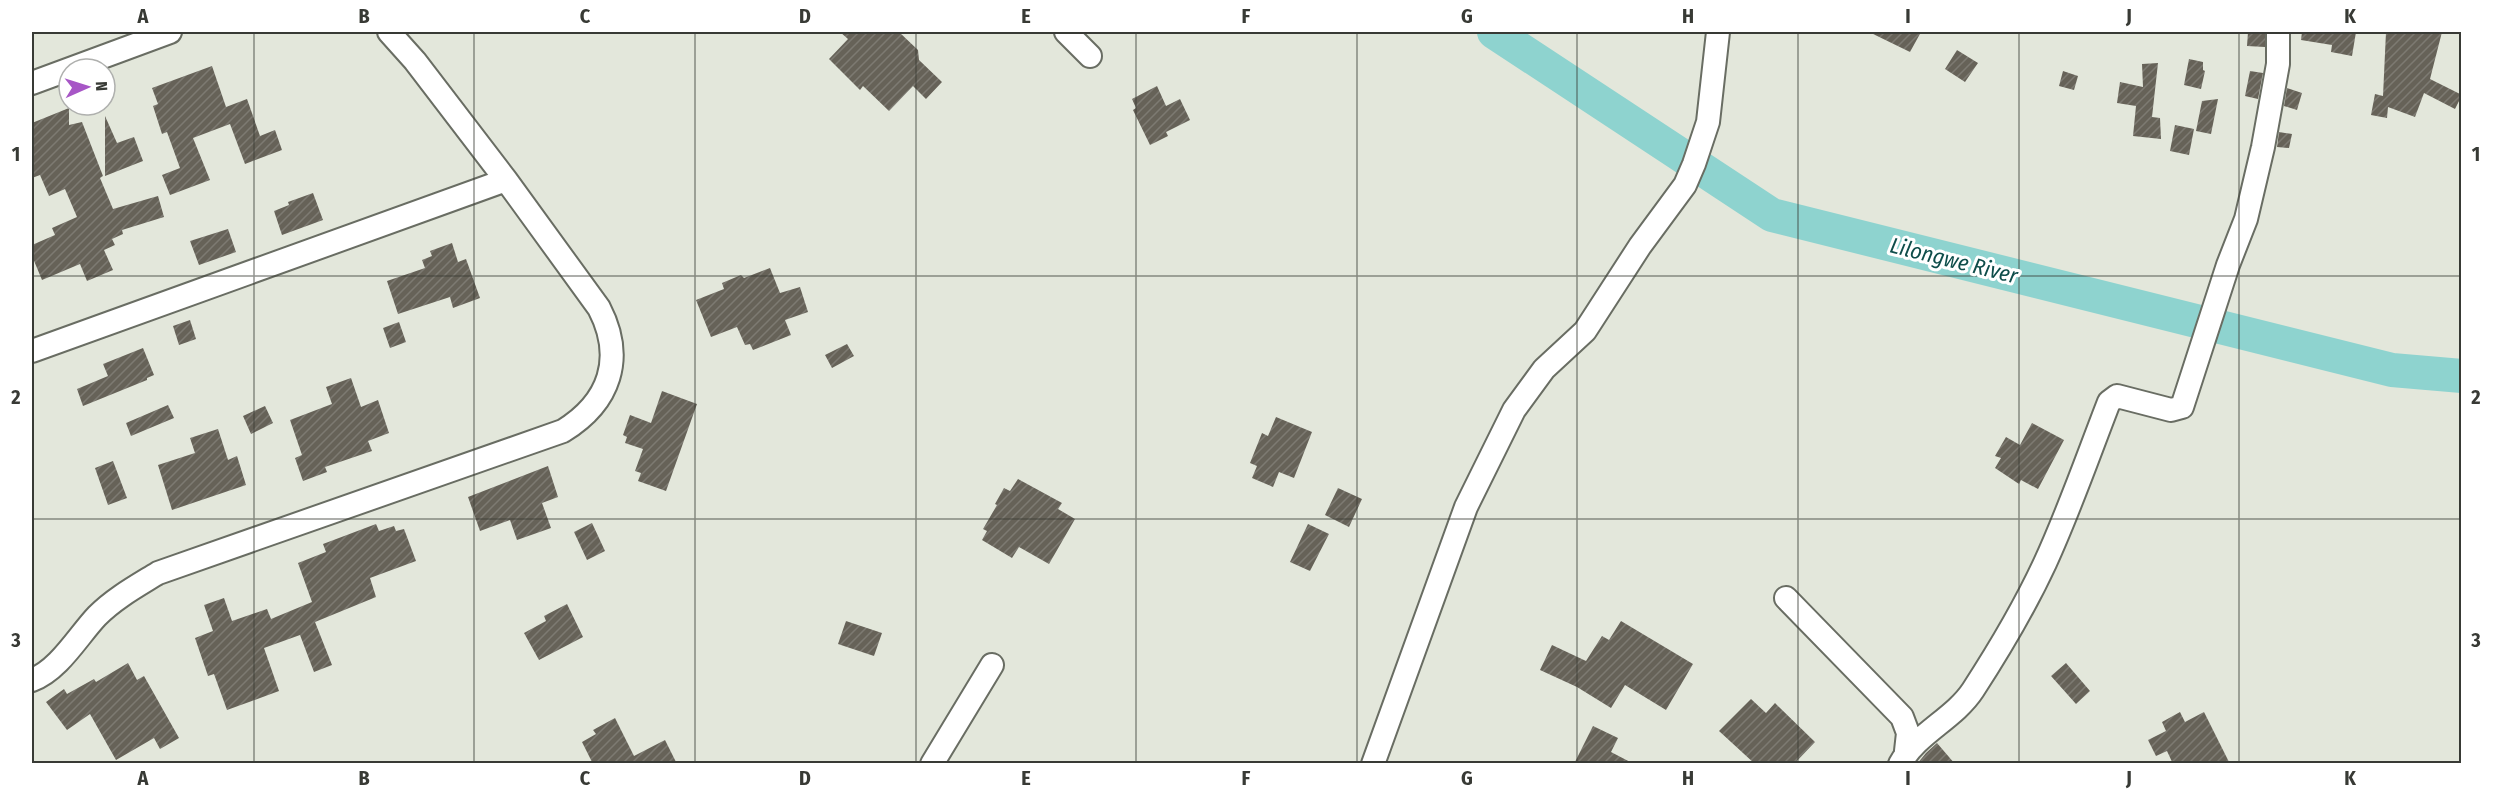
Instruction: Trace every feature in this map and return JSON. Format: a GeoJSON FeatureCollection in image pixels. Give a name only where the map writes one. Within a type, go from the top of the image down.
{"type":"FeatureCollection","features":[{"type":"Feature","properties":{"kind":"street"},"geometry":{"type":"LineString","coordinates":[[32,83],[170,32]]}},
{"type":"Feature","properties":{"kind":"street"},"geometry":{"type":"LineString","coordinates":[[32,680],[40,677],[59,659],[99,614],[158,573],[563,431],[582,420],[607,382],[612,341],[608,325],[599,308],[506,180],[389,32]]}},
{"type":"Feature","properties":{"kind":"street"},"geometry":{"type":"LineString","coordinates":[[1066,32],[1090,56]]}},
{"type":"Feature","properties":{"kind":"street"},"geometry":{"type":"LineString","coordinates":[[1373,764],[1466,507],[1514,410],[1544,369],[1585,331],[1634,254],[1685,185],[1707,122],[1718,32]]}},
{"type":"Feature","properties":{"kind":"street"},"geometry":{"type":"LineString","coordinates":[[1903,757],[1948,717],[1971,692],[2013,622],[2045,563],[2109,402],[2117,396],[2171,410],[2182,407],[2228,265],[2246,219],[2263,147],[2278,64],[2278,32]]}},
{"type":"Feature","properties":{"kind":"street"},"geometry":{"type":"LineString","coordinates":[[32,351],[506,180]]}},
{"type":"Feature","properties":{"kind":"street"},"geometry":{"type":"LineString","coordinates":[[1786,598],[1902,717],[1908,733],[1903,757]]}},
{"type":"Feature","properties":{"kind":"street"},"geometry":{"type":"LineString","coordinates":[[932,764],[992,665]]}},
{"type":"Feature","properties":{"kind":"building"},"geometry":{"type":"Polygon","coordinates":[[[840,32],[899,32],[918,50],[919,60],[942,82],[926,99],[913,86],[889,111],[863,86],[860,90],[829,59],[848,39],[840,32]]]}},
{"type":"Feature","properties":{"kind":"building"},"geometry":{"type":"Polygon","coordinates":[[[1869,32],[1921,32],[1910,52],[1869,32]]]}},
{"type":"Feature","properties":{"kind":"building"},"geometry":{"type":"Polygon","coordinates":[[[2248,32],[2265,32],[2265,47],[2247,46],[2248,32]]]}},
{"type":"Feature","properties":{"kind":"building"},"geometry":{"type":"Polygon","coordinates":[[[2302,32],[2356,32],[2352,56],[2331,52],[2332,45],[2301,40],[2302,32]]]}},
{"type":"Feature","properties":{"kind":"building"},"geometry":{"type":"Polygon","coordinates":[[[2386,32],[2442,32],[2430,79],[2462,95],[2455,109],[2424,93],[2415,117],[2388,107],[2387,118],[2371,115],[2375,94],[2383,96],[2386,32]]]}},
{"type":"Feature","properties":{"kind":"building"},"geometry":{"type":"Polygon","coordinates":[[[1957,50],[1978,63],[1965,82],[1945,69],[1957,50]]]}},
{"type":"Feature","properties":{"kind":"building"},"geometry":{"type":"Polygon","coordinates":[[[2189,59],[2203,62],[2205,71],[2201,89],[2184,85],[2189,59]]]}},
{"type":"Feature","properties":{"kind":"building"},"geometry":{"type":"Polygon","coordinates":[[[2158,63],[2152,117],[2160,118],[2161,139],[2133,136],[2136,106],[2117,103],[2120,82],[2143,87],[2142,64],[2158,63]]]}},
{"type":"Feature","properties":{"kind":"building"},"geometry":{"type":"Polygon","coordinates":[[[212,66],[226,107],[247,99],[260,136],[275,130],[282,150],[245,164],[230,124],[193,138],[210,180],[170,195],[162,175],[180,168],[167,132],[162,134],[153,106],[158,104],[152,88],[212,66]]]}},
{"type":"Feature","properties":{"kind":"building"},"geometry":{"type":"Polygon","coordinates":[[[2063,71],[2078,76],[2074,90],[2059,86],[2063,71]]]}},
{"type":"Feature","properties":{"kind":"building"},"geometry":{"type":"Polygon","coordinates":[[[2250,71],[2263,73],[2258,99],[2245,96],[2250,71]]]}},
{"type":"Feature","properties":{"kind":"building"},"geometry":{"type":"Polygon","coordinates":[[[1157,86],[1166,106],[1180,99],[1190,120],[1166,132],[1168,136],[1150,145],[1133,110],[1136,108],[1132,99],[1157,86]]]}},
{"type":"Feature","properties":{"kind":"building"},"geometry":{"type":"Polygon","coordinates":[[[2287,88],[2302,93],[2297,110],[2284,106],[2287,88]]]}},
{"type":"Feature","properties":{"kind":"building"},"geometry":{"type":"Polygon","coordinates":[[[2218,99],[2211,134],[2196,131],[2202,101],[2218,99]]]}},
{"type":"Feature","properties":{"kind":"building"},"geometry":{"type":"Polygon","coordinates":[[[57,113],[57,117],[69,117],[69,125],[82,122],[103,176],[100,178],[113,209],[158,196],[164,217],[122,230],[123,234],[112,239],[115,245],[104,250],[113,270],[87,281],[80,264],[42,280],[32,256],[32,245],[55,235],[52,228],[77,217],[65,189],[49,196],[40,175],[32,178],[32,123],[57,113]]]}},
{"type":"Feature","properties":{"kind":"building"},"geometry":{"type":"Polygon","coordinates":[[[105,117],[117,143],[134,137],[143,161],[105,176],[105,117]]]}},
{"type":"Feature","properties":{"kind":"building"},"geometry":{"type":"Polygon","coordinates":[[[2175,125],[2194,129],[2189,155],[2170,151],[2175,125]]]}},
{"type":"Feature","properties":{"kind":"building"},"geometry":{"type":"Polygon","coordinates":[[[2279,132],[2292,134],[2289,148],[2277,147],[2279,132]]]}},
{"type":"Feature","properties":{"kind":"building"},"geometry":{"type":"Polygon","coordinates":[[[313,193],[323,220],[282,235],[274,211],[289,205],[288,202],[313,193]]]}},
{"type":"Feature","properties":{"kind":"building"},"geometry":{"type":"Polygon","coordinates":[[[228,229],[236,252],[199,265],[190,241],[228,229]]]}},
{"type":"Feature","properties":{"kind":"building"},"geometry":{"type":"Polygon","coordinates":[[[452,243],[458,262],[466,259],[480,298],[453,308],[450,297],[398,314],[387,281],[425,268],[422,260],[432,256],[430,251],[452,243]]]}},
{"type":"Feature","properties":{"kind":"building"},"geometry":{"type":"Polygon","coordinates":[[[770,268],[780,293],[800,287],[808,312],[785,320],[791,335],[753,350],[750,344],[745,345],[737,327],[711,337],[696,300],[724,289],[722,283],[741,275],[744,278],[770,268]]]}},
{"type":"Feature","properties":{"kind":"building"},"geometry":{"type":"Polygon","coordinates":[[[190,320],[196,339],[179,345],[173,326],[190,320]]]}},
{"type":"Feature","properties":{"kind":"building"},"geometry":{"type":"Polygon","coordinates":[[[399,322],[406,342],[390,348],[383,328],[399,322]]]}},
{"type":"Feature","properties":{"kind":"building"},"geometry":{"type":"Polygon","coordinates":[[[847,344],[854,356],[832,368],[825,355],[847,344]]]}},
{"type":"Feature","properties":{"kind":"building"},"geometry":{"type":"Polygon","coordinates":[[[143,348],[154,375],[83,406],[77,389],[108,376],[103,364],[143,348]]]}},
{"type":"Feature","properties":{"kind":"building"},"geometry":{"type":"Polygon","coordinates":[[[351,378],[361,407],[378,400],[389,433],[368,441],[372,451],[325,467],[327,472],[303,481],[295,458],[302,455],[290,420],[332,404],[326,387],[351,378]]]}},
{"type":"Feature","properties":{"kind":"building"},"geometry":{"type":"Polygon","coordinates":[[[662,391],[697,404],[666,491],[638,481],[641,473],[635,471],[643,449],[625,443],[627,437],[623,435],[630,415],[651,423],[662,391]]]}},
{"type":"Feature","properties":{"kind":"building"},"geometry":{"type":"Polygon","coordinates":[[[168,405],[174,418],[131,436],[126,423],[168,405]]]}},
{"type":"Feature","properties":{"kind":"building"},"geometry":{"type":"Polygon","coordinates":[[[265,406],[273,423],[251,434],[243,416],[265,406]]]}},
{"type":"Feature","properties":{"kind":"building"},"geometry":{"type":"Polygon","coordinates":[[[1276,417],[1312,432],[1294,478],[1279,472],[1273,487],[1252,478],[1257,466],[1250,463],[1262,433],[1268,436],[1276,417]]]}},
{"type":"Feature","properties":{"kind":"building"},"geometry":{"type":"Polygon","coordinates":[[[2032,423],[2064,440],[2038,489],[2021,480],[2019,484],[1995,468],[2001,458],[1995,456],[2006,437],[2020,445],[2032,423]]]}},
{"type":"Feature","properties":{"kind":"building"},"geometry":{"type":"Polygon","coordinates":[[[218,429],[228,460],[237,456],[246,485],[172,510],[158,465],[195,453],[190,438],[218,429]]]}},
{"type":"Feature","properties":{"kind":"building"},"geometry":{"type":"Polygon","coordinates":[[[113,461],[127,498],[108,505],[95,468],[113,461]]]}},
{"type":"Feature","properties":{"kind":"building"},"geometry":{"type":"Polygon","coordinates":[[[548,466],[558,497],[542,503],[551,528],[517,540],[510,520],[480,531],[468,497],[548,466]]]}},
{"type":"Feature","properties":{"kind":"building"},"geometry":{"type":"Polygon","coordinates":[[[1018,479],[1062,503],[1058,509],[1075,519],[1049,564],[1019,547],[1012,558],[982,540],[987,531],[983,529],[1004,488],[1010,491],[1018,479]]]}},
{"type":"Feature","properties":{"kind":"building"},"geometry":{"type":"Polygon","coordinates":[[[1338,488],[1362,499],[1349,527],[1325,515],[1338,488]]]}},
{"type":"Feature","properties":{"kind":"building"},"geometry":{"type":"Polygon","coordinates":[[[592,523],[605,551],[587,560],[574,532],[592,523]]]}},
{"type":"Feature","properties":{"kind":"building"},"geometry":{"type":"Polygon","coordinates":[[[376,524],[379,531],[394,526],[396,531],[404,529],[416,561],[370,578],[376,597],[315,622],[332,665],[314,672],[300,635],[264,648],[279,691],[227,710],[214,674],[208,676],[195,638],[213,631],[204,605],[224,598],[232,621],[267,609],[271,619],[312,602],[298,563],[326,552],[323,544],[376,524]]]}},
{"type":"Feature","properties":{"kind":"building"},"geometry":{"type":"Polygon","coordinates":[[[1308,524],[1329,534],[1310,571],[1290,562],[1308,524]]]}},
{"type":"Feature","properties":{"kind":"building"},"geometry":{"type":"Polygon","coordinates":[[[567,604],[583,637],[539,660],[524,633],[546,621],[544,616],[567,604]]]}},
{"type":"Feature","properties":{"kind":"building"},"geometry":{"type":"Polygon","coordinates":[[[846,621],[882,633],[874,656],[838,644],[846,621]]]}},
{"type":"Feature","properties":{"kind":"building"},"geometry":{"type":"Polygon","coordinates":[[[1621,621],[1693,664],[1666,710],[1625,685],[1611,708],[1577,687],[1540,670],[1552,645],[1586,661],[1602,636],[1609,640],[1621,621]]]}},
{"type":"Feature","properties":{"kind":"building"},"geometry":{"type":"Polygon","coordinates":[[[128,663],[137,680],[144,676],[179,738],[160,749],[154,738],[116,760],[90,714],[67,730],[46,702],[64,689],[67,694],[94,679],[96,682],[128,663]]]}},
{"type":"Feature","properties":{"kind":"building"},"geometry":{"type":"Polygon","coordinates":[[[2066,663],[2090,691],[2076,704],[2051,676],[2066,663]]]}},
{"type":"Feature","properties":{"kind":"building"},"geometry":{"type":"Polygon","coordinates":[[[1751,699],[1766,713],[1775,703],[1815,742],[1794,764],[1755,764],[1719,731],[1751,699]]]}},
{"type":"Feature","properties":{"kind":"building"},"geometry":{"type":"Polygon","coordinates":[[[2180,712],[2185,722],[2204,712],[2230,764],[2173,764],[2167,751],[2156,756],[2148,740],[2166,731],[2162,722],[2180,712]]]}},
{"type":"Feature","properties":{"kind":"building"},"geometry":{"type":"Polygon","coordinates":[[[615,718],[634,756],[665,740],[677,764],[593,764],[582,742],[596,734],[593,730],[615,718]]]}},
{"type":"Feature","properties":{"kind":"building"},"geometry":{"type":"Polygon","coordinates":[[[1593,726],[1618,738],[1611,752],[1634,764],[1574,764],[1593,726]]]}},
{"type":"Feature","properties":{"kind":"building"},"geometry":{"type":"Polygon","coordinates":[[[1937,743],[1955,764],[1917,764],[1926,753],[1937,743]]]}},
{"type":"Feature","properties":{"kind":"waterway","name":"Lilongwe River"},"geometry":{"type":"LineString","coordinates":[[1494,32],[1772,215],[2392,370],[2462,376]]}}]}
